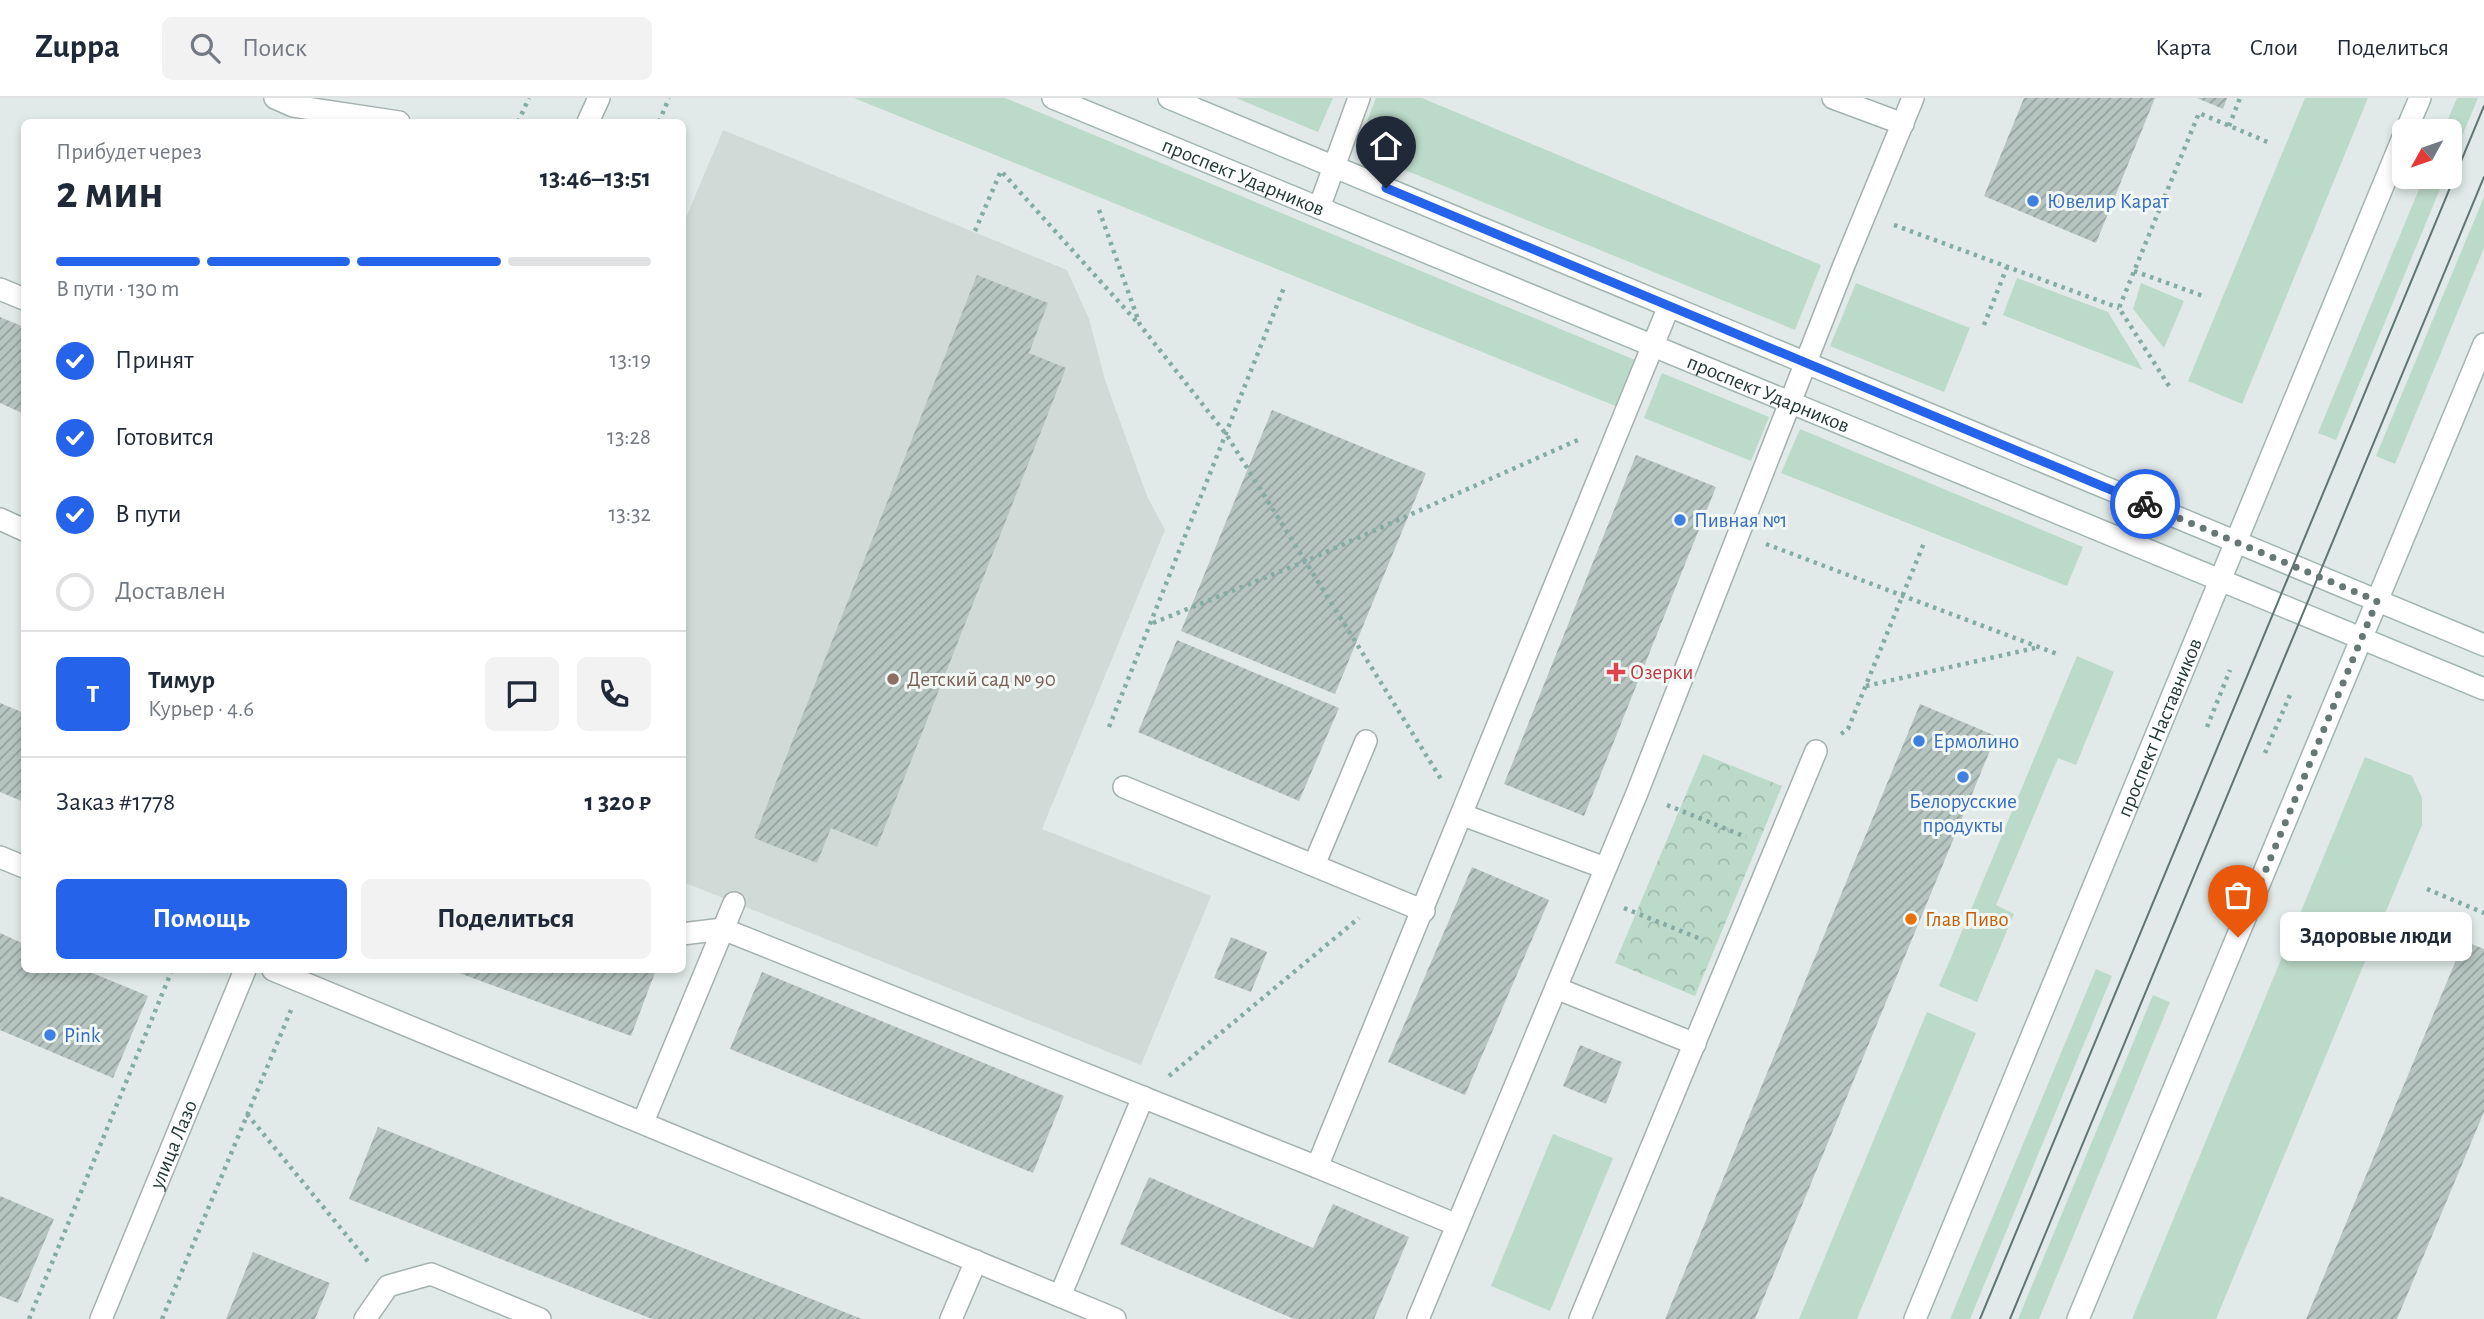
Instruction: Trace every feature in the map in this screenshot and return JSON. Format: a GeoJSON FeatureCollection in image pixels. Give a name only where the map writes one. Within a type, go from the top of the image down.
{"type":"FeatureCollection","features":[{"type":"Feature","properties":{"kind":"street"},"geometry":{"type":"LineString","coordinates":[[275,98],[293,106],[379,119]]}},
{"type":"Feature","properties":{"kind":"street"},"geometry":{"type":"LineString","coordinates":[[589,119],[598,98]]}},
{"type":"Feature","properties":{"kind":"street","name":"проспект Ударников"},"geometry":{"type":"LineString","coordinates":[[1053,98],[2484,689]]}},
{"type":"Feature","properties":{"kind":"street","name":"проспект Ударников"},"geometry":{"type":"LineString","coordinates":[[1169,98],[2484,645]]}},
{"type":"Feature","properties":{"kind":"street"},"geometry":{"type":"LineString","coordinates":[[1319,208],[1359,98]]}},
{"type":"Feature","properties":{"kind":"street"},"geometry":{"type":"LineString","coordinates":[[1833,98],[1902,124]]}},
{"type":"Feature","properties":{"kind":"street"},"geometry":{"type":"LineString","coordinates":[[1418,1319],[1637,793],[1805,363],[1913,98]]}},
{"type":"Feature","properties":{"kind":"street","name":"проспект Наставников"},"geometry":{"type":"LineString","coordinates":[[2411,119],[2420,98]]}},
{"type":"Feature","properties":{"kind":"street","name":"проспект Наставников"},"geometry":{"type":"LineString","coordinates":[[1915,1319],[2392,164]]}},
{"type":"Feature","properties":{"kind":"street"},"geometry":{"type":"LineString","coordinates":[[0,289],[21,298]]}},
{"type":"Feature","properties":{"kind":"street"},"geometry":{"type":"LineString","coordinates":[[1317,1167],[1669,306]]}},
{"type":"Feature","properties":{"kind":"street"},"geometry":{"type":"LineString","coordinates":[[2078,1319],[2484,344]]}},
{"type":"Feature","properties":{"kind":"street"},"geometry":{"type":"LineString","coordinates":[[0,519],[21,529]]}},
{"type":"Feature","properties":{"kind":"street"},"geometry":{"type":"LineString","coordinates":[[1314,865],[1366,741]]}},
{"type":"Feature","properties":{"kind":"street"},"geometry":{"type":"LineString","coordinates":[[1580,1319],[1816,751]]}},
{"type":"Feature","properties":{"kind":"street"},"geometry":{"type":"LineString","coordinates":[[1124,787],[1423,911]]}},
{"type":"Feature","properties":{"kind":"street"},"geometry":{"type":"LineString","coordinates":[[1463,815],[1605,868]]}},
{"type":"Feature","properties":{"kind":"street"},"geometry":{"type":"LineString","coordinates":[[0,857],[21,866]]}},
{"type":"Feature","properties":{"kind":"street"},"geometry":{"type":"LineString","coordinates":[[643,1122],[734,903]]}},
{"type":"Feature","properties":{"kind":"street"},"geometry":{"type":"LineString","coordinates":[[686,934],[723,929],[1457,1225]]}},
{"type":"Feature","properties":{"kind":"street","name":"улица Лазо"},"geometry":{"type":"LineString","coordinates":[[101,1319],[244,973]]}},
{"type":"Feature","properties":{"kind":"street"},"geometry":{"type":"LineString","coordinates":[[280,973],[1115,1319]]}},
{"type":"Feature","properties":{"kind":"street"},"geometry":{"type":"LineString","coordinates":[[1556,988],[1695,1044]]}},
{"type":"Feature","properties":{"kind":"street"},"geometry":{"type":"LineString","coordinates":[[1060,1296],[1143,1097]]}},
{"type":"Feature","properties":{"kind":"street"},"geometry":{"type":"LineString","coordinates":[[951,1319],[976,1261]]}},
{"type":"Feature","properties":{"kind":"street"},"geometry":{"type":"LineString","coordinates":[[365,1319],[388,1286],[431,1274],[540,1319]]}},
{"type":"Feature","properties":{"kind":"path"},"geometry":{"type":"LineString","coordinates":[[520,119],[528,98]]}},
{"type":"Feature","properties":{"kind":"path"},"geometry":{"type":"LineString","coordinates":[[660,119],[669,98]]}},
{"type":"Feature","properties":{"kind":"path"},"geometry":{"type":"LineString","coordinates":[[2229,126],[2240,98]]}},
{"type":"Feature","properties":{"kind":"path"},"geometry":{"type":"LineString","coordinates":[[2119,308],[2199,113],[2270,143]]}},
{"type":"Feature","properties":{"kind":"path"},"geometry":{"type":"LineString","coordinates":[[975,231],[1001,171],[1140,325],[1226,433],[1463,815]]}},
{"type":"Feature","properties":{"kind":"path"},"geometry":{"type":"LineString","coordinates":[[1099,210],[1140,325]]}},
{"type":"Feature","properties":{"kind":"path"},"geometry":{"type":"LineString","coordinates":[[1865,214],[2119,308],[2169,386]]}},
{"type":"Feature","properties":{"kind":"path"},"geometry":{"type":"LineString","coordinates":[[1984,325],[2007,267]]}},
{"type":"Feature","properties":{"kind":"path"},"geometry":{"type":"LineString","coordinates":[[2134,271],[2206,297]]}},
{"type":"Feature","properties":{"kind":"path"},"geometry":{"type":"LineString","coordinates":[[1109,727],[1153,623],[1285,285]]}},
{"type":"Feature","properties":{"kind":"path"},"geometry":{"type":"LineString","coordinates":[[1153,623],[1306,561],[1623,421]]}},
{"type":"Feature","properties":{"kind":"path"},"geometry":{"type":"LineString","coordinates":[[1739,534],[2060,655]]}},
{"type":"Feature","properties":{"kind":"path"},"geometry":{"type":"LineString","coordinates":[[1816,751],[1848,729],[1924,543]]}},
{"type":"Feature","properties":{"kind":"path"},"geometry":{"type":"LineString","coordinates":[[1865,686],[2038,647]]}},
{"type":"Feature","properties":{"kind":"path"},"geometry":{"type":"LineString","coordinates":[[2207,727],[2230,670]]}},
{"type":"Feature","properties":{"kind":"path"},"geometry":{"type":"LineString","coordinates":[[2265,753],[2290,695]]}},
{"type":"Feature","properties":{"kind":"path"},"geometry":{"type":"LineString","coordinates":[[1637,793],[1776,849]]}},
{"type":"Feature","properties":{"kind":"path"},"geometry":{"type":"LineString","coordinates":[[2427,889],[2484,913]]}},
{"type":"Feature","properties":{"kind":"path"},"geometry":{"type":"LineString","coordinates":[[1143,1097],[1386,895]]}},
{"type":"Feature","properties":{"kind":"path"},"geometry":{"type":"LineString","coordinates":[[1594,896],[1733,952]]}},
{"type":"Feature","properties":{"kind":"path"},"geometry":{"type":"LineString","coordinates":[[29,1319],[171,973]]}},
{"type":"Feature","properties":{"kind":"path"},"geometry":{"type":"LineString","coordinates":[[162,1319],[302,982]]}},
{"type":"Feature","properties":{"kind":"path"},"geometry":{"type":"LineString","coordinates":[[247,1114],[388,1286]]}},
{"type":"Feature","properties":{"kind":"shaded area","name":"Детский сад № 90"},"geometry":{"type":"Polygon","coordinates":[[[723,130],[1067,270],[1089,319],[1105,380],[1147,496],[1165,530],[1042,829],[1211,896],[1141,1065],[686,883],[686,218],[723,130]]]}},
{"type":"Feature","properties":{"kind":"green space"},"geometry":{"type":"Polygon","coordinates":[[[854,98],[1005,98],[1635,360],[1618,407],[854,98]]]}},
{"type":"Feature","properties":{"kind":"green space"},"geometry":{"type":"Polygon","coordinates":[[[1236,98],[1333,98],[1318,132],[1236,98]]]}},
{"type":"Feature","properties":{"kind":"green space"},"geometry":{"type":"Polygon","coordinates":[[[1376,98],[1422,98],[1821,265],[1795,330],[1356,150],[1376,98]]]}},
{"type":"Feature","properties":{"kind":"green space"},"geometry":{"type":"Polygon","coordinates":[[[2305,98],[2368,98],[2242,404],[2188,381],[2305,98]]]}},
{"type":"Feature","properties":{"kind":"green space"},"geometry":{"type":"Polygon","coordinates":[[[2457,98],[2478,98],[2462,136],[2462,119],[2448,119],[2457,98]]]}},
{"type":"Feature","properties":{"kind":"green space"},"geometry":{"type":"Polygon","coordinates":[[[2419,189],[2440,189],[2336,440],[2318,433],[2419,189]]]}},
{"type":"Feature","properties":{"kind":"green space"},"geometry":{"type":"Polygon","coordinates":[[[2484,197],[2484,248],[2395,464],[2376,456],[2484,197]]]}},
{"type":"Feature","properties":{"kind":"green space"},"geometry":{"type":"Polygon","coordinates":[[[2017,278],[2108,312],[2143,370],[2003,315],[2017,278]]]}},
{"type":"Feature","properties":{"kind":"green space"},"geometry":{"type":"Polygon","coordinates":[[[1856,283],[1970,328],[1944,392],[1830,346],[1856,283]]]}},
{"type":"Feature","properties":{"kind":"green space"},"geometry":{"type":"Polygon","coordinates":[[[2141,283],[2184,301],[2164,348],[2133,309],[2141,283]]]}},
{"type":"Feature","properties":{"kind":"green space"},"geometry":{"type":"Polygon","coordinates":[[[1662,373],[1769,417],[1751,461],[1644,418],[1662,373]]]}},
{"type":"Feature","properties":{"kind":"green space"},"geometry":{"type":"Polygon","coordinates":[[[1800,429],[2083,547],[2067,586],[1781,473],[1800,429]]]}},
{"type":"Feature","properties":{"kind":"green space"},"geometry":{"type":"Polygon","coordinates":[[[2077,656],[2114,672],[2076,765],[2058,758],[1996,905],[2014,914],[1977,1002],[1939,986],[2077,656]]]}},
{"type":"Feature","properties":{"kind":"green space"},"geometry":{"type":"Polygon","coordinates":[[[1703,754],[1782,786],[1695,996],[1615,963],[1703,754]]]}},
{"type":"Feature","properties":{"kind":"green space"},"geometry":{"type":"Polygon","coordinates":[[[2365,757],[2412,776],[2422,798],[2422,825],[2216,1319],[2132,1319],[2365,757]]]}},
{"type":"Feature","properties":{"kind":"green space"},"geometry":{"type":"Polygon","coordinates":[[[2096,969],[2112,976],[1970,1319],[1950,1319],[2096,969]]]}},
{"type":"Feature","properties":{"kind":"green space"},"geometry":{"type":"Polygon","coordinates":[[[2153,995],[2170,1002],[2039,1319],[2018,1319],[2153,995]]]}},
{"type":"Feature","properties":{"kind":"green space"},"geometry":{"type":"Polygon","coordinates":[[[1927,1012],[1976,1033],[1857,1319],[1799,1319],[1927,1012]]]}},
{"type":"Feature","properties":{"kind":"green space"},"geometry":{"type":"Polygon","coordinates":[[[1553,1134],[1613,1158],[1550,1311],[1491,1286],[1553,1134]]]}},
{"type":"Feature","properties":{"kind":"building"},"geometry":{"type":"Polygon","coordinates":[[[2024,98],[2155,98],[2096,243],[1984,196],[2024,98]]]}},
{"type":"Feature","properties":{"kind":"building"},"geometry":{"type":"Polygon","coordinates":[[[2197,98],[2227,98],[2223,109],[2197,98]]]}},
{"type":"Feature","properties":{"kind":"building"},"geometry":{"type":"Polygon","coordinates":[[[977,275],[1048,303],[1029,353],[1066,368],[877,847],[831,828],[817,863],[754,838],[977,275]]]}},
{"type":"Feature","properties":{"kind":"building"},"geometry":{"type":"Polygon","coordinates":[[[0,317],[21,326],[21,413],[0,403],[0,317]]]}},
{"type":"Feature","properties":{"kind":"building"},"geometry":{"type":"Polygon","coordinates":[[[1272,410],[1426,473],[1335,694],[1181,631],[1272,410]]]}},
{"type":"Feature","properties":{"kind":"building"},"geometry":{"type":"Polygon","coordinates":[[[1636,455],[1716,487],[1584,816],[1504,784],[1636,455]]]}},
{"type":"Feature","properties":{"kind":"building"},"geometry":{"type":"Polygon","coordinates":[[[1177,640],[1339,708],[1299,801],[1138,732],[1177,640]]]}},
{"type":"Feature","properties":{"kind":"building"},"geometry":{"type":"Polygon","coordinates":[[[0,703],[21,712],[21,801],[0,792],[0,703]]]}},
{"type":"Feature","properties":{"kind":"building"},"geometry":{"type":"Polygon","coordinates":[[[1920,704],[1996,736],[1755,1319],[1665,1319],[1920,704]]]}},
{"type":"Feature","properties":{"kind":"building"},"geometry":{"type":"Polygon","coordinates":[[[1472,867],[1549,900],[1465,1095],[1388,1062],[1472,867]]]}},
{"type":"Feature","properties":{"kind":"building"},"geometry":{"type":"Polygon","coordinates":[[[0,933],[21,943],[21,973],[92,973],[148,996],[113,1078],[0,1030],[0,933]]]}},
{"type":"Feature","properties":{"kind":"building"},"geometry":{"type":"Polygon","coordinates":[[[1231,937],[1267,952],[1251,992],[1214,978],[1231,937]]]}},
{"type":"Feature","properties":{"kind":"building"},"geometry":{"type":"Polygon","coordinates":[[[2464,941],[2484,949],[2484,1112],[2397,1319],[2306,1319],[2464,941]]]}},
{"type":"Feature","properties":{"kind":"building"},"geometry":{"type":"Polygon","coordinates":[[[762,972],[1064,1096],[1033,1173],[730,1049],[762,972]]]}},
{"type":"Feature","properties":{"kind":"building"},"geometry":{"type":"Polygon","coordinates":[[[459,973],[655,973],[631,1036],[459,973]]]}},
{"type":"Feature","properties":{"kind":"building"},"geometry":{"type":"Polygon","coordinates":[[[1580,1045],[1622,1062],[1606,1104],[1563,1086],[1580,1045]]]}},
{"type":"Feature","properties":{"kind":"building"},"geometry":{"type":"Polygon","coordinates":[[[378,1127],[862,1319],[652,1319],[349,1199],[378,1127]]]}},
{"type":"Feature","properties":{"kind":"building"},"geometry":{"type":"Polygon","coordinates":[[[1149,1177],[1313,1248],[1333,1204],[1409,1237],[1374,1319],[1294,1319],[1120,1244],[1149,1177]]]}},
{"type":"Feature","properties":{"kind":"building"},"geometry":{"type":"Polygon","coordinates":[[[0,1196],[54,1219],[18,1303],[0,1296],[0,1196]]]}},
{"type":"Feature","properties":{"kind":"building"},"geometry":{"type":"Polygon","coordinates":[[[253,1252],[330,1283],[315,1319],[226,1319],[253,1252]]]}},
{"type":"Feature","properties":{"kind":"tram line"},"geometry":{"type":"LineString","coordinates":[[1980,1319],[2484,106]]}},
{"type":"Feature","properties":{"kind":"tram line"},"geometry":{"type":"LineString","coordinates":[[2010,1319],[2484,177]]}},
{"type":"Feature","properties":{"kind":"way so far"},"geometry":{"type":"LineString","coordinates":[[2145,504],[2377,601],[2238,937]]}},
{"type":"Feature","properties":{"kind":"place","name":"Ювелир Карат"},"geometry":{"type":"Point","coordinates":[2033,201]}},
{"type":"Feature","properties":{"kind":"place","name":"Пивная №1"},"geometry":{"type":"Point","coordinates":[1680,520]}},
{"type":"Feature","properties":{"kind":"place","name":"Озерки"},"geometry":{"type":"Point","coordinates":[1616,672]}},
{"type":"Feature","properties":{"kind":"place","name":"Детский сад № 90"},"geometry":{"type":"Point","coordinates":[893,679]}},
{"type":"Feature","properties":{"kind":"place","name":"Ермолино"},"geometry":{"type":"Point","coordinates":[1919,741]}},
{"type":"Feature","properties":{"kind":"place","name":"Белорусские продукты"},"geometry":{"type":"Point","coordinates":[1963,777]}},
{"type":"Feature","properties":{"kind":"place","name":"Глав Пиво"},"geometry":{"type":"Point","coordinates":[1911,919]}},
{"type":"Feature","properties":{"kind":"place","name":"Здоровые люди"},"geometry":{"type":"Point","coordinates":[2238,937]}},
{"type":"Feature","properties":{"kind":"place","name":"Pink"},"geometry":{"type":"Point","coordinates":[50,1035]}},
{"type":"Feature","properties":{"kind":"route"},"geometry":{"type":"LineString","coordinates":[[1386,188],[2145,504]]}}]}
